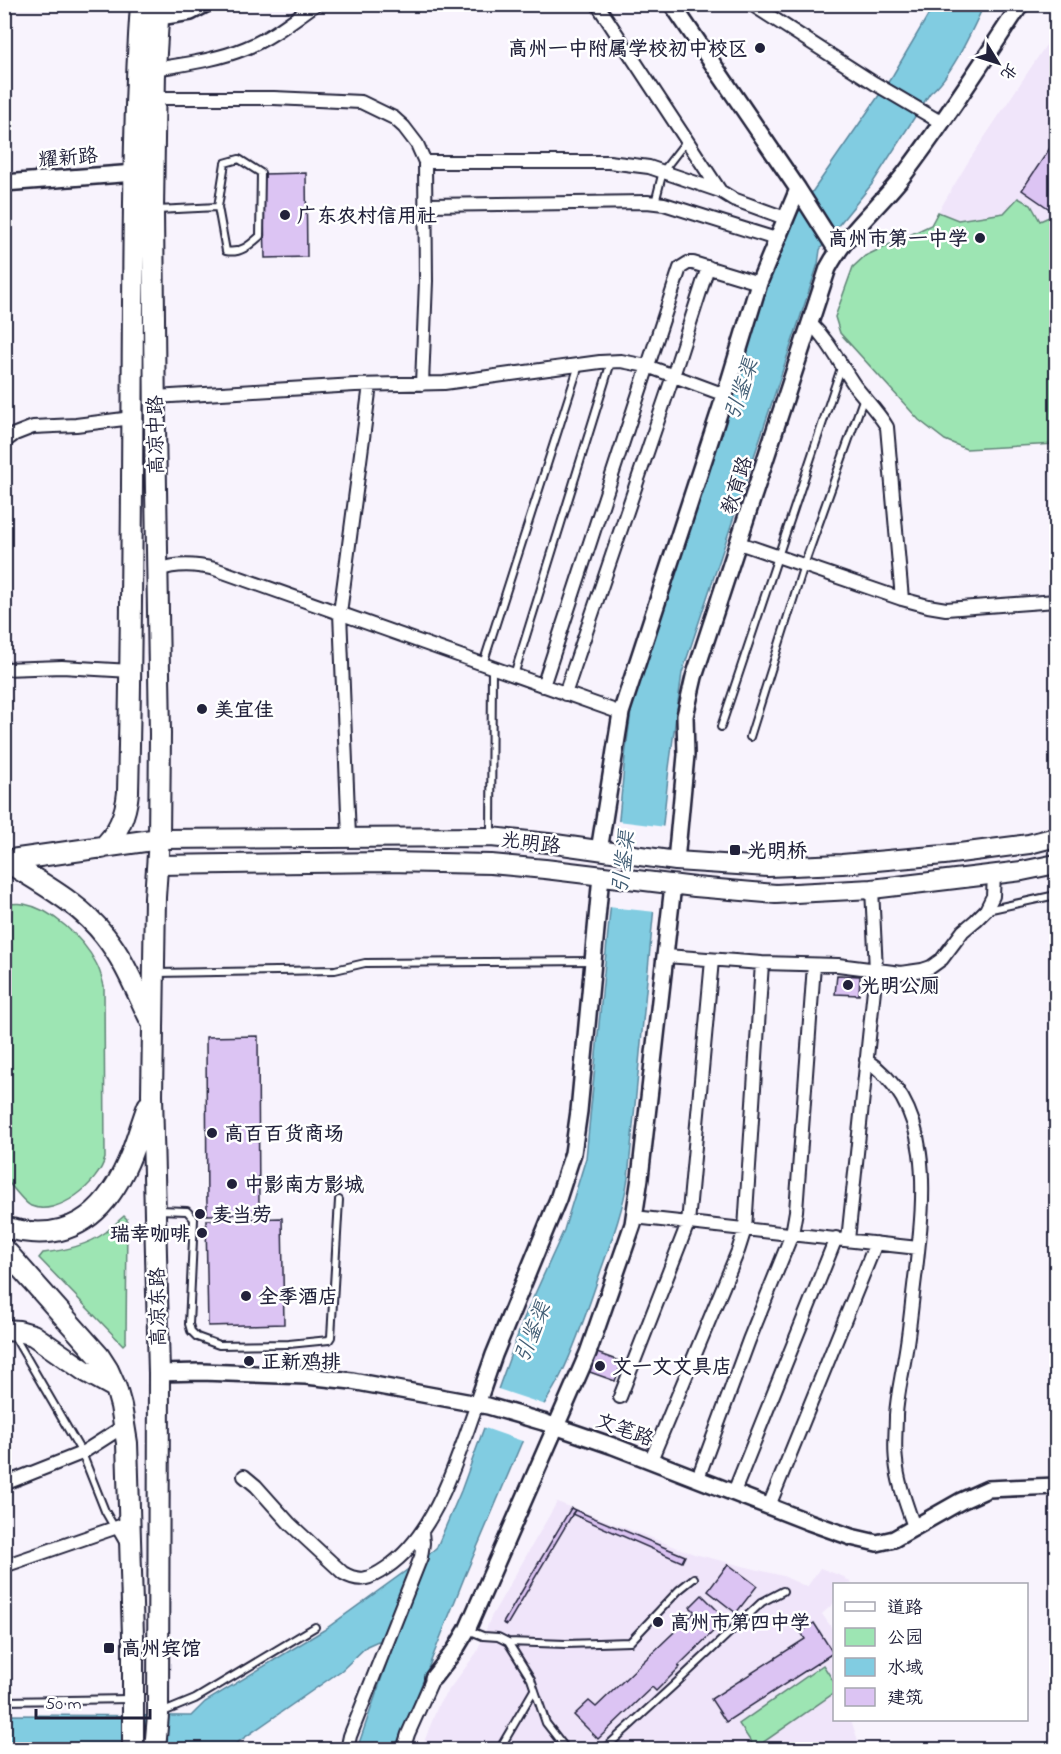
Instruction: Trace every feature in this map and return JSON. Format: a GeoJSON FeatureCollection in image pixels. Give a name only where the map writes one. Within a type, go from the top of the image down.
{"type":"FeatureCollection","features":[{"type":"Feature","properties":{"kind":"main road","name":"高凉中路"},"geometry":{"type":"LineString","coordinates":[[102,848],[113,836],[123,818],[127,804],[132,630],[135,173],[137,61],[141,4]]}},
{"type":"Feature","properties":{"kind":"main road","name":"高凉中路"},"geometry":{"type":"LineString","coordinates":[[157,865],[159,839],[158,570],[153,210],[155,69],[159,11]]}},
{"type":"Feature","properties":{"kind":"main road"},"geometry":{"type":"LineString","coordinates":[[132,630],[158,630]]}},
{"type":"Feature","properties":{"kind":"main road"},"geometry":{"type":"LineString","coordinates":[[276,863],[278,837]]}},
{"type":"Feature","properties":{"kind":"main road","name":"光明路"},"geometry":{"type":"LineString","coordinates":[[5,861],[159,839],[491,837],[671,861],[768,867],[842,864],[944,855],[1019,846],[1056,837]]}},
{"type":"Feature","properties":{"kind":"main road"},"geometry":{"type":"LineString","coordinates":[[5,861],[67,900],[97,925],[123,964],[153,1023]]}},
{"type":"Feature","properties":{"kind":"main road","name":"光明路"},"geometry":{"type":"LineString","coordinates":[[157,865],[387,862],[491,864],[669,885],[776,894],[872,889],[1022,871],[1056,864]]}},
{"type":"Feature","properties":{"kind":"main road","name":"高凉东路"},"geometry":{"type":"LineString","coordinates":[[155,1743],[158,1714],[159,1373],[152,1095],[157,865]]}},
{"type":"Feature","properties":{"kind":"main road"},"geometry":{"type":"LineString","coordinates":[[4,1227],[24,1232],[52,1232],[72,1226],[92,1215],[108,1199],[128,1161],[152,1095]]}},
{"type":"Feature","properties":{"kind":"main road"},"geometry":{"type":"LineString","coordinates":[[4,1249],[84,1338],[104,1363],[116,1388],[128,1452],[121,1525],[130,1555],[133,1744],[155,1743]]}},
{"type":"Feature","properties":{"kind":"main road"},"geometry":{"type":"LineString","coordinates":[[8,1330],[25,1332],[39,1338],[85,1371],[116,1388]]}},
{"type":"Feature","properties":{"kind":"street"},"geometry":{"type":"LineString","coordinates":[[159,11],[191,12],[206,4]]}},
{"type":"Feature","properties":{"kind":"street"},"geometry":{"type":"LineString","coordinates":[[155,69],[209,59],[245,49],[265,39],[316,4]]}},
{"type":"Feature","properties":{"kind":"street"},"geometry":{"type":"LineString","coordinates":[[597,4],[720,191]]}},
{"type":"Feature","properties":{"kind":"street"},"geometry":{"type":"LineString","coordinates":[[672,4],[802,194],[834,246]]}},
{"type":"Feature","properties":{"kind":"street"},"geometry":{"type":"LineString","coordinates":[[751,4],[883,89],[942,123]]}},
{"type":"Feature","properties":{"kind":"street","name":"教育路"},"geometry":{"type":"LineString","coordinates":[[671,861],[686,755],[687,704],[834,246],[906,173],[1021,4]]}},
{"type":"Feature","properties":{"kind":"street"},"geometry":{"type":"LineString","coordinates":[[155,98],[274,98],[361,102],[394,117],[404,127],[417,144],[425,162],[426,281],[422,384]]}},
{"type":"Feature","properties":{"kind":"street"},"geometry":{"type":"LineString","coordinates":[[425,162],[609,162],[650,166],[720,191],[733,199],[785,218]]}},
{"type":"Feature","properties":{"kind":"street","name":"耀新路"},"geometry":{"type":"LineString","coordinates":[[4,183],[135,173]]}},
{"type":"Feature","properties":{"kind":"street"},"geometry":{"type":"LineString","coordinates":[[607,852],[621,713],[759,283],[785,218],[802,194]]}},
{"type":"Feature","properties":{"kind":"street"},"geometry":{"type":"LineString","coordinates":[[427,205],[655,203],[776,239]]}},
{"type":"Feature","properties":{"kind":"street"},"geometry":{"type":"LineString","coordinates":[[543,686],[680,268],[688,263],[759,283]]}},
{"type":"Feature","properties":{"kind":"street"},"geometry":{"type":"LineString","coordinates":[[565,694],[708,267]]}},
{"type":"Feature","properties":{"kind":"street"},"geometry":{"type":"LineString","coordinates":[[810,324],[824,336],[854,384],[881,417],[887,428],[902,599]]}},
{"type":"Feature","properties":{"kind":"street"},"geometry":{"type":"LineString","coordinates":[[155,397],[444,383],[611,361],[647,366],[724,394]]}},
{"type":"Feature","properties":{"kind":"street"},"geometry":{"type":"LineString","coordinates":[[349,837],[340,613],[370,385]]}},
{"type":"Feature","properties":{"kind":"street"},"geometry":{"type":"LineString","coordinates":[[4,441],[33,427],[76,425],[132,418]]}},
{"type":"Feature","properties":{"kind":"street"},"geometry":{"type":"LineString","coordinates":[[739,543],[928,606],[946,609],[1056,601]]}},
{"type":"Feature","properties":{"kind":"street"},"geometry":{"type":"LineString","coordinates":[[158,570],[184,564],[199,565],[231,574],[621,713]]}},
{"type":"Feature","properties":{"kind":"street"},"geometry":{"type":"LineString","coordinates":[[4,669],[62,667],[131,670]]}},
{"type":"Feature","properties":{"kind":"street"},"geometry":{"type":"LineString","coordinates":[[666,956],[762,963],[838,965],[901,973],[931,967],[942,959],[963,931],[986,910],[993,896],[994,874]]}},
{"type":"Feature","properties":{"kind":"street"},"geometry":{"type":"LineString","coordinates":[[244,1476],[290,1524],[351,1578],[365,1579],[394,1563],[422,1532],[437,1506],[482,1405],[494,1355],[570,1163],[579,1111],[592,961],[607,876]]}},
{"type":"Feature","properties":{"kind":"street"},"geometry":{"type":"LineString","coordinates":[[403,1749],[433,1678],[467,1630],[549,1424],[588,1353],[634,1217],[666,956],[669,885]]}},
{"type":"Feature","properties":{"kind":"street"},"geometry":{"type":"LineString","coordinates":[[734,1492],[842,1239],[876,970],[872,889]]}},
{"type":"Feature","properties":{"kind":"street"},"geometry":{"type":"LineString","coordinates":[[620,1397],[688,1222],[712,960]]}},
{"type":"Feature","properties":{"kind":"street"},"geometry":{"type":"LineString","coordinates":[[651,1460],[738,1251],[745,1229],[762,963]]}},
{"type":"Feature","properties":{"kind":"street"},"geometry":{"type":"LineString","coordinates":[[698,1478],[749,1340],[792,1234],[796,1211],[814,965]]}},
{"type":"Feature","properties":{"kind":"street"},"geometry":{"type":"LineString","coordinates":[[866,1060],[885,1075],[912,1117],[922,1166],[918,1248],[907,1348],[896,1413],[896,1461],[902,1491],[914,1527]]}},
{"type":"Feature","properties":{"kind":"street"},"geometry":{"type":"LineString","coordinates":[[634,1217],[918,1248]]}},
{"type":"Feature","properties":{"kind":"street"},"geometry":{"type":"LineString","coordinates":[[769,1506],[876,1243]]}},
{"type":"Feature","properties":{"kind":"street","name":"文笔路"},"geometry":{"type":"LineString","coordinates":[[159,1373],[306,1376],[482,1405],[549,1424],[651,1460],[819,1526],[877,1543],[894,1539],[961,1501],[988,1489],[1056,1486]]}},
{"type":"Feature","properties":{"kind":"street"},"geometry":{"type":"LineString","coordinates":[[4,1484],[82,1453],[124,1426]]}},
{"type":"Feature","properties":{"kind":"street"},"geometry":{"type":"LineString","coordinates":[[4,1566],[121,1525]]}},
{"type":"Feature","properties":{"kind":"street"},"geometry":{"type":"LineString","coordinates":[[347,1749],[382,1652],[421,1557],[422,1532]]}},
{"type":"Feature","properties":{"kind":"lane"},"geometry":{"type":"LineString","coordinates":[[655,203],[663,171],[687,139]]}},
{"type":"Feature","properties":{"kind":"lane"},"geometry":{"type":"LineString","coordinates":[[240,159],[261,173],[260,236],[249,246],[234,253],[226,251],[218,207],[225,163],[240,159]]}},
{"type":"Feature","properties":{"kind":"lane"},"geometry":{"type":"LineString","coordinates":[[153,210],[218,207]]}},
{"type":"Feature","properties":{"kind":"lane"},"geometry":{"type":"LineString","coordinates":[[513,675],[611,361]]}},
{"type":"Feature","properties":{"kind":"lane"},"geometry":{"type":"LineString","coordinates":[[721,727],[842,364]]}},
{"type":"Feature","properties":{"kind":"lane"},"geometry":{"type":"LineString","coordinates":[[491,837],[488,666],[579,365]]}},
{"type":"Feature","properties":{"kind":"lane"},"geometry":{"type":"LineString","coordinates":[[750,737],[804,565],[864,396]]}},
{"type":"Feature","properties":{"kind":"lane"},"geometry":{"type":"LineString","coordinates":[[986,910],[1056,895]]}},
{"type":"Feature","properties":{"kind":"lane"},"geometry":{"type":"LineString","coordinates":[[154,974],[335,970],[365,963],[592,961]]}},
{"type":"Feature","properties":{"kind":"lane"},"geometry":{"type":"LineString","coordinates":[[155,1210],[187,1211],[194,1219],[189,1324],[191,1331],[197,1337],[219,1345],[289,1344],[329,1340],[331,1337],[339,1200]]}},
{"type":"Feature","properties":{"kind":"lane"},"geometry":{"type":"LineString","coordinates":[[8,1330],[82,1453],[105,1511],[121,1525]]}},
{"type":"Feature","properties":{"kind":"lane"},"geometry":{"type":"LineString","coordinates":[[467,1630],[483,1636],[498,1637],[508,1642],[566,1644],[630,1642],[679,1590],[694,1578]]}},
{"type":"Feature","properties":{"kind":"lane"},"geometry":{"type":"LineString","coordinates":[[603,1749],[762,1602],[783,1591]]}},
{"type":"Feature","properties":{"kind":"lane"},"geometry":{"type":"LineString","coordinates":[[158,1714],[195,1699],[315,1627]]}},
{"type":"Feature","properties":{"kind":"lane"},"geometry":{"type":"LineString","coordinates":[[508,1642],[531,1679],[546,1723],[567,1749]]}},
{"type":"Feature","properties":{"kind":"lane"},"geometry":{"type":"LineString","coordinates":[[499,1749],[534,1690]]}},
{"type":"Feature","properties":{"kind":"lane"},"geometry":{"type":"LineString","coordinates":[[4,1701],[133,1699]]}},
{"type":"Feature","properties":{"kind":"shaded area","name":"高州市第一中学"},"geometry":{"type":"Polygon","coordinates":[[[1056,30],[1056,444],[966,449],[945,440],[919,420],[840,333],[835,317],[853,267],[865,256],[931,224],[968,162],[1056,30]]]}},
{"type":"Feature","properties":{"kind":"shaded area","name":"高州市第四中学"},"geometry":{"type":"Polygon","coordinates":[[[557,1502],[694,1554],[783,1576],[807,1587],[820,1568],[844,1577],[851,1583],[833,1583],[833,1604],[822,1614],[833,1630],[833,1721],[851,1721],[861,1749],[421,1750],[439,1703],[477,1652],[491,1617],[557,1502]]]}},
{"type":"Feature","properties":{"kind":"green space","name":"高州市第一中学"},"geometry":{"type":"Polygon","coordinates":[[[1018,198],[1031,205],[1040,221],[1056,214],[1056,444],[966,449],[945,440],[919,420],[840,333],[835,317],[853,267],[865,256],[931,225],[938,212],[958,220],[1004,213],[1018,198]]]}},
{"type":"Feature","properties":{"kind":"green space"},"geometry":{"type":"Polygon","coordinates":[[[5,904],[35,907],[66,926],[90,953],[99,968],[104,986],[105,1158],[95,1178],[86,1187],[76,1196],[53,1207],[31,1206],[21,1198],[5,1178],[5,904]]]}},
{"type":"Feature","properties":{"kind":"green space"},"geometry":{"type":"Polygon","coordinates":[[[124,1216],[127,1219],[126,1342],[123,1345],[39,1258],[43,1253],[68,1249],[91,1241],[106,1232],[124,1216]]]}},
{"type":"Feature","properties":{"kind":"green space"},"geometry":{"type":"Polygon","coordinates":[[[823,1665],[833,1680],[833,1694],[755,1748],[739,1724],[823,1665]]]}},
{"type":"Feature","properties":{"kind":"water","name":"引鉴渠"},"geometry":{"type":"Polygon","coordinates":[[[934,5],[984,5],[961,52],[946,76],[930,93],[872,184],[820,250],[818,264],[682,673],[653,917],[628,1178],[617,1224],[573,1348],[557,1382],[521,1444],[464,1578],[396,1749],[357,1749],[392,1648],[378,1641],[367,1646],[342,1670],[228,1749],[5,1750],[5,1715],[191,1716],[205,1702],[324,1630],[436,1549],[461,1491],[524,1318],[564,1230],[586,1158],[632,704],[760,302],[797,214],[893,75],[934,5]]]}},
{"type":"Feature","properties":{"kind":"pier"},"geometry":{"type":"Polygon","coordinates":[[[618,821],[666,827],[656,912],[608,907],[618,821]]]}},
{"type":"Feature","properties":{"kind":"pier"},"geometry":{"type":"Polygon","coordinates":[[[495,1388],[546,1405],[525,1442],[482,1427],[495,1388]]]}},
{"type":"Feature","properties":{"kind":"building"},"geometry":{"type":"Polygon","coordinates":[[[1056,139],[1056,202],[1051,210],[1022,190],[1056,139]]]}},
{"type":"Feature","properties":{"kind":"building","name":"广东农村信用社"},"geometry":{"type":"Polygon","coordinates":[[[306,173],[307,257],[265,258],[263,174],[306,173]]]}},
{"type":"Feature","properties":{"kind":"building","name":"光明公厕"},"geometry":{"type":"Polygon","coordinates":[[[837,975],[860,976],[859,995],[835,994],[837,975]]]}},
{"type":"Feature","properties":{"kind":"building"},"geometry":{"type":"Polygon","coordinates":[[[258,1036],[259,1214],[207,1215],[206,1037],[258,1036]]]}},
{"type":"Feature","properties":{"kind":"building","name":"全季酒店"},"geometry":{"type":"Polygon","coordinates":[[[282,1218],[284,1324],[208,1326],[206,1220],[282,1218]]]}},
{"type":"Feature","properties":{"kind":"building"},"geometry":{"type":"Polygon","coordinates":[[[594,1352],[622,1362],[615,1381],[587,1371],[594,1352]]]}},
{"type":"Feature","properties":{"kind":"building"},"geometry":{"type":"Polygon","coordinates":[[[571,1508],[575,1510],[507,1625],[503,1623],[571,1508]]]}},
{"type":"Feature","properties":{"kind":"building"},"geometry":{"type":"Polygon","coordinates":[[[575,1510],[685,1556],[682,1562],[572,1514],[575,1510]]]}},
{"type":"Feature","properties":{"kind":"building"},"geometry":{"type":"Polygon","coordinates":[[[728,1564],[757,1586],[736,1613],[708,1591],[728,1564]]]}},
{"type":"Feature","properties":{"kind":"building"},"geometry":{"type":"Polygon","coordinates":[[[702,1595],[726,1619],[656,1691],[652,1687],[598,1739],[574,1715],[589,1701],[596,1707],[695,1612],[690,1607],[702,1595]]]}},
{"type":"Feature","properties":{"kind":"building"},"geometry":{"type":"Polygon","coordinates":[[[814,1623],[833,1653],[726,1722],[711,1699],[805,1639],[801,1632],[814,1623]]]}},
{"type":"Feature","properties":{"kind":"place","name":"高州一中附属学校初中校区"},"geometry":{"type":"Point","coordinates":[760,48]}},
{"type":"Feature","properties":{"kind":"place","name":"广东农村信用社"},"geometry":{"type":"Point","coordinates":[285,215]}},
{"type":"Feature","properties":{"kind":"place","name":"高州市第一中学"},"geometry":{"type":"Point","coordinates":[980,238]}},
{"type":"Feature","properties":{"kind":"place","name":"美宜佳"},"geometry":{"type":"Point","coordinates":[202,709]}},
{"type":"Feature","properties":{"kind":"place","name":"光明桥"},"geometry":{"type":"Point","coordinates":[735,850]}},
{"type":"Feature","properties":{"kind":"place","name":"光明公厕"},"geometry":{"type":"Point","coordinates":[848,985]}},
{"type":"Feature","properties":{"kind":"place","name":"高百百货商场"},"geometry":{"type":"Point","coordinates":[212,1133]}},
{"type":"Feature","properties":{"kind":"place","name":"中影南方影城"},"geometry":{"type":"Point","coordinates":[232,1184]}},
{"type":"Feature","properties":{"kind":"place","name":"麦当劳"},"geometry":{"type":"Point","coordinates":[200,1214]}},
{"type":"Feature","properties":{"kind":"place","name":"瑞幸咖啡"},"geometry":{"type":"Point","coordinates":[202,1233]}},
{"type":"Feature","properties":{"kind":"place","name":"全季酒店"},"geometry":{"type":"Point","coordinates":[246,1296]}},
{"type":"Feature","properties":{"kind":"place","name":"正新鸡排"},"geometry":{"type":"Point","coordinates":[249,1361]}},
{"type":"Feature","properties":{"kind":"place","name":"文一文文具店"},"geometry":{"type":"Point","coordinates":[600,1366]}},
{"type":"Feature","properties":{"kind":"place","name":"高州市第四中学"},"geometry":{"type":"Point","coordinates":[658,1622]}},
{"type":"Feature","properties":{"kind":"place","name":"高州宾馆"},"geometry":{"type":"Point","coordinates":[109,1648]}}]}
